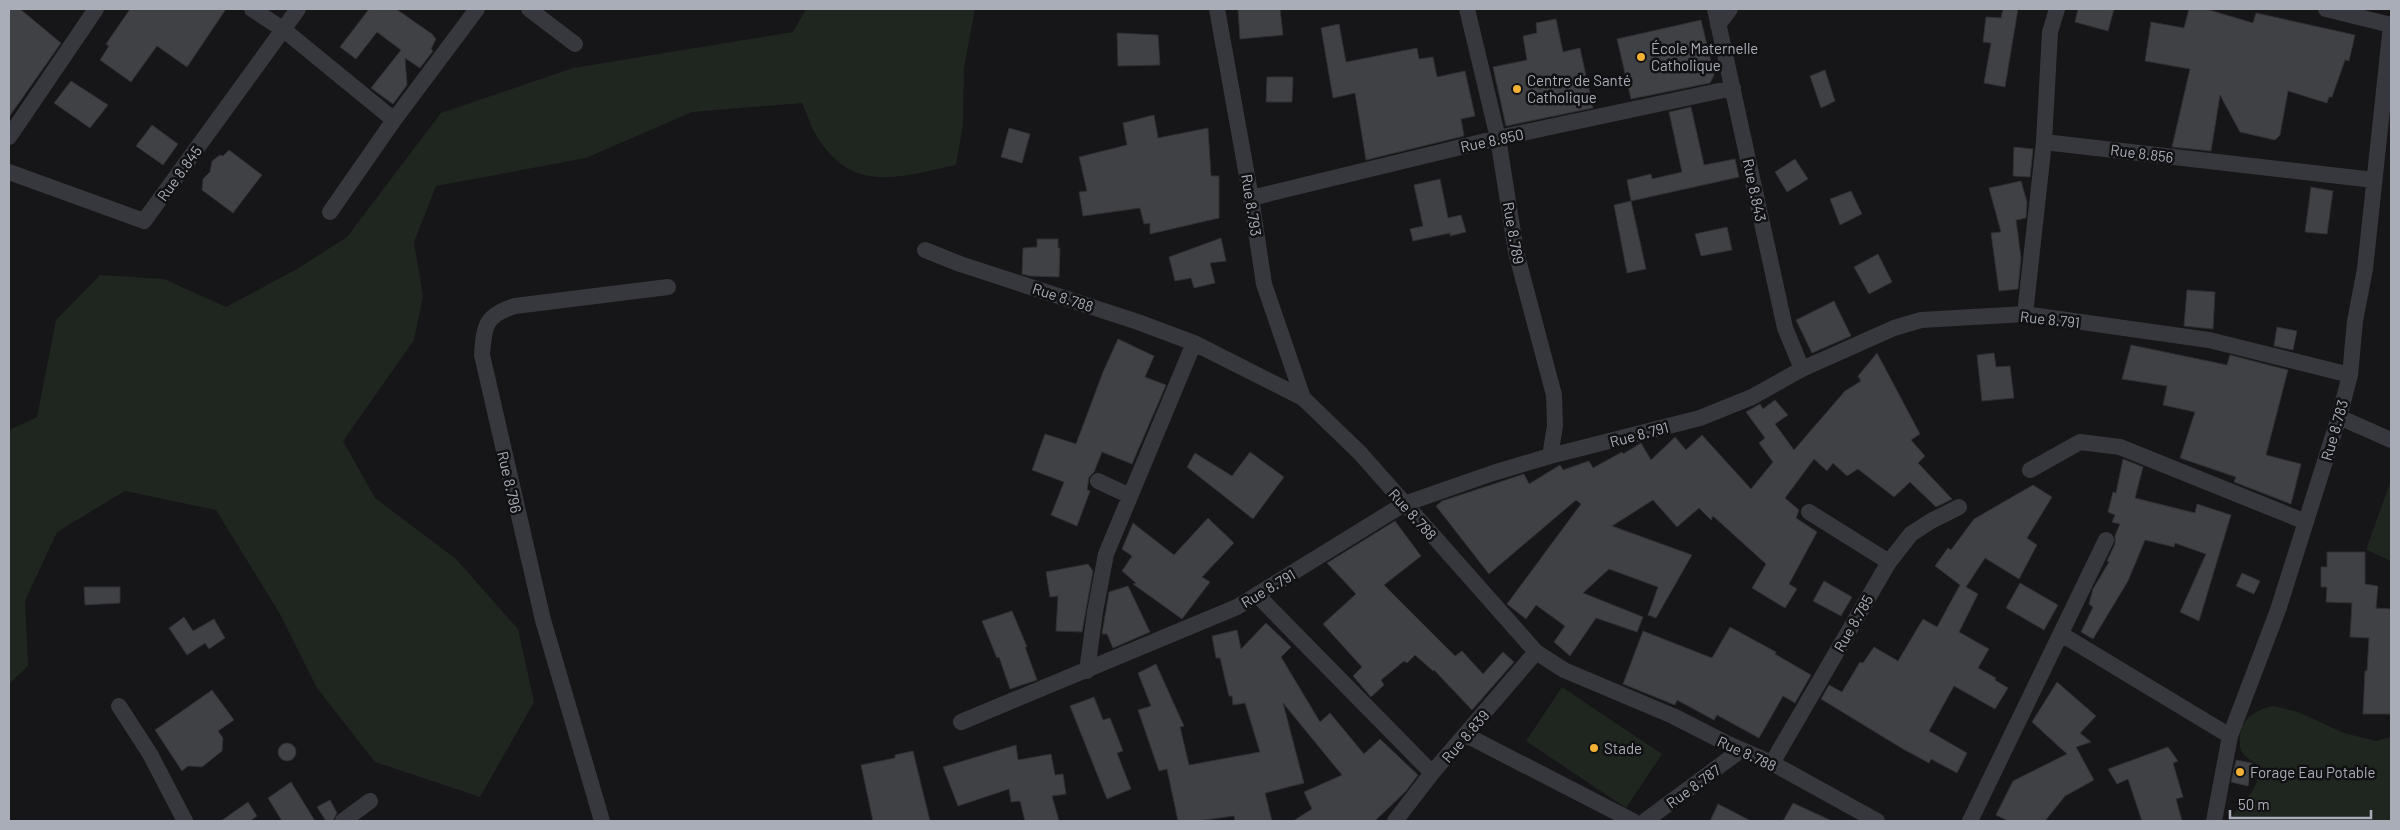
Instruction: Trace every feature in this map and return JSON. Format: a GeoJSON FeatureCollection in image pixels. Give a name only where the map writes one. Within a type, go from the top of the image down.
{"type":"FeatureCollection","features":[{"type":"Feature","properties":{"kind":"street"},"geometry":{"type":"LineString","coordinates":[[9,137],[96,9]]}},
{"type":"Feature","properties":{"kind":"street"},"geometry":{"type":"LineString","coordinates":[[252,9],[284,30],[394,120]]}},
{"type":"Feature","properties":{"kind":"street","name":"Rue 8.845"},"geometry":{"type":"LineString","coordinates":[[9,172],[144,221],[298,9]]}},
{"type":"Feature","properties":{"kind":"street"},"geometry":{"type":"LineString","coordinates":[[330,212],[394,120],[477,9]]}},
{"type":"Feature","properties":{"kind":"street"},"geometry":{"type":"LineString","coordinates":[[529,9],[575,44]]}},
{"type":"Feature","properties":{"kind":"street","name":"Rue 8.793"},"geometry":{"type":"LineString","coordinates":[[1217,9],[1252,198],[1268,300],[1303,398]]}},
{"type":"Feature","properties":{"kind":"street","name":"Rue 8.789"},"geometry":{"type":"LineString","coordinates":[[1467,9],[1498,138],[1516,252],[1554,395],[1555,426],[1550,456]]}},
{"type":"Feature","properties":{"kind":"street","name":"Rue 8.843"},"geometry":{"type":"LineString","coordinates":[[1715,9],[1785,328],[1802,369]]}},
{"type":"Feature","properties":{"kind":"street"},"geometry":{"type":"LineString","coordinates":[[1718,25],[1730,9]]}},
{"type":"Feature","properties":{"kind":"street"},"geometry":{"type":"LineString","coordinates":[[2025,314],[2044,142],[2050,32],[2057,9]]}},
{"type":"Feature","properties":{"kind":"street"},"geometry":{"type":"LineString","coordinates":[[2326,9],[2391,25]]}},
{"type":"Feature","properties":{"kind":"street","name":"Rue 8.783"},"geometry":{"type":"LineString","coordinates":[[2214,821],[2230,736],[2278,610],[2339,417],[2350,375],[2355,320],[2365,269],[2374,180],[2387,103],[2391,25]]}},
{"type":"Feature","properties":{"kind":"street","name":"Rue 8.850"},"geometry":{"type":"LineString","coordinates":[[1252,198],[1498,138],[1733,88]]}},
{"type":"Feature","properties":{"kind":"street","name":"Rue 8.856"},"geometry":{"type":"LineString","coordinates":[[2044,142],[2374,180]]}},
{"type":"Feature","properties":{"kind":"street","name":"Rue 8.788"},"geometry":{"type":"LineString","coordinates":[[925,250],[960,264],[1138,322],[1194,343],[1303,398],[1360,453],[1536,652],[1564,670],[1673,716],[1741,750],[1772,763],[1877,821]]}},
{"type":"Feature","properties":{"kind":"street","name":"Rue 8.796"},"geometry":{"type":"LineString","coordinates":[[602,821],[543,620],[482,355],[484,330],[497,311],[515,306],[668,287]]}},
{"type":"Feature","properties":{"kind":"street","name":"Rue 8.791"},"geometry":{"type":"LineString","coordinates":[[961,722],[1237,607],[1404,504],[1493,473],[1550,456],[1700,418],[1752,398],[1802,369],[1894,328],[1921,320],[2025,314],[2209,340],[2350,375]]}},
{"type":"Feature","properties":{"kind":"street"},"geometry":{"type":"LineString","coordinates":[[1087,670],[1106,554],[1194,343]]}},
{"type":"Feature","properties":{"kind":"street"},"geometry":{"type":"LineString","coordinates":[[2339,417],[2391,440]]}},
{"type":"Feature","properties":{"kind":"street"},"geometry":{"type":"LineString","coordinates":[[2030,470],[2080,442],[2120,447],[2306,522]]}},
{"type":"Feature","properties":{"kind":"street"},"geometry":{"type":"LineString","coordinates":[[1098,481],[1130,496]]}},
{"type":"Feature","properties":{"kind":"street","name":"Rue 8.785"},"geometry":{"type":"LineString","coordinates":[[1772,763],[1889,562],[1911,534],[1931,521],[1959,507]]}},
{"type":"Feature","properties":{"kind":"street"},"geometry":{"type":"LineString","coordinates":[[1808,512],[1889,562]]}},
{"type":"Feature","properties":{"kind":"street"},"geometry":{"type":"LineString","coordinates":[[1970,821],[2106,540]]}},
{"type":"Feature","properties":{"kind":"street"},"geometry":{"type":"LineString","coordinates":[[1257,595],[1432,773]]}},
{"type":"Feature","properties":{"kind":"street"},"geometry":{"type":"LineString","coordinates":[[2060,634],[2230,736]]}},
{"type":"Feature","properties":{"kind":"street","name":"Rue 8.839"},"geometry":{"type":"LineString","coordinates":[[1395,821],[1432,773],[1536,652]]}},
{"type":"Feature","properties":{"kind":"street"},"geometry":{"type":"LineString","coordinates":[[119,706],[150,754],[185,821]]}},
{"type":"Feature","properties":{"kind":"street"},"geometry":{"type":"LineString","coordinates":[[1466,735],[1633,821]]}},
{"type":"Feature","properties":{"kind":"street","name":"Rue 8.787"},"geometry":{"type":"LineString","coordinates":[[1645,821],[1741,750]]}},
{"type":"Feature","properties":{"kind":"street"},"geometry":{"type":"LineString","coordinates":[[343,821],[370,801]]}},
{"type":"Feature","properties":{"kind":"shaded area"},"geometry":{"type":"Polygon","coordinates":[[[806,9],[975,9],[964,68],[963,124],[956,165],[896,177],[878,177],[861,174],[845,167],[830,154],[816,135],[802,103],[692,112],[586,158],[436,186],[414,242],[423,296],[414,340],[343,441],[375,498],[456,559],[518,629],[534,702],[480,797],[375,762],[317,688],[280,614],[216,510],[125,491],[57,532],[25,601],[28,666],[9,684],[9,430],[37,417],[56,320],[100,275],[164,279],[226,307],[297,269],[347,237],[441,113],[573,68],[793,32],[806,9]]]}},
{"type":"Feature","properties":{"kind":"shaded area"},"geometry":{"type":"Polygon","coordinates":[[[2391,480],[2391,561],[2367,550],[2367,547],[2391,480]]]}},
{"type":"Feature","properties":{"kind":"shaded area","name":"Stade"},"geometry":{"type":"Polygon","coordinates":[[[1562,687],[1662,754],[1626,808],[1526,741],[1562,687]]]}},
{"type":"Feature","properties":{"kind":"shaded area"},"geometry":{"type":"Polygon","coordinates":[[[2274,706],[2298,712],[2344,733],[2376,741],[2391,737],[2391,821],[2228,821],[2251,793],[2259,772],[2257,766],[2241,750],[2240,737],[2243,724],[2256,712],[2274,706]]]}},
{"type":"Feature","properties":{"kind":"building"},"geometry":{"type":"Polygon","coordinates":[[[9,9],[20,9],[61,43],[9,117],[9,9]]]}},
{"type":"Feature","properties":{"kind":"building"},"geometry":{"type":"Polygon","coordinates":[[[130,9],[226,9],[187,67],[157,46],[131,82],[100,60],[109,46],[106,44],[130,9]]]}},
{"type":"Feature","properties":{"kind":"building"},"geometry":{"type":"Polygon","coordinates":[[[369,9],[396,9],[432,34],[436,39],[431,49],[433,51],[420,68],[405,58],[407,85],[393,104],[371,88],[401,50],[377,32],[356,59],[340,47],[369,9]]]}},
{"type":"Feature","properties":{"kind":"building"},"geometry":{"type":"Polygon","coordinates":[[[1238,9],[1280,9],[1283,35],[1240,39],[1238,9]]]}},
{"type":"Feature","properties":{"kind":"building"},"geometry":{"type":"Polygon","coordinates":[[[2003,9],[2018,9],[2005,87],[1984,83],[1991,43],[1983,42],[1986,17],[2001,18],[2003,9]]]}},
{"type":"Feature","properties":{"kind":"building"},"geometry":{"type":"Polygon","coordinates":[[[2078,9],[2114,9],[2108,31],[2075,22],[2078,9]]]}},
{"type":"Feature","properties":{"kind":"building"},"geometry":{"type":"Polygon","coordinates":[[[2189,9],[2206,9],[2253,23],[2256,13],[2355,35],[2349,61],[2345,60],[2332,97],[2329,97],[2327,103],[2288,91],[2280,135],[2275,140],[2240,132],[2220,95],[2211,151],[2172,147],[2190,69],[2145,61],[2151,22],[2184,28],[2189,9]]]}},
{"type":"Feature","properties":{"kind":"building","name":"Centre de Santé Catholique"},"geometry":{"type":"Polygon","coordinates":[[[1556,19],[1563,52],[1580,48],[1593,108],[1506,126],[1493,67],[1527,60],[1523,36],[1537,33],[1536,23],[1556,19]]]}},
{"type":"Feature","properties":{"kind":"building","name":"École Maternelle Catholique"},"geometry":{"type":"Polygon","coordinates":[[[1701,20],[1714,75],[1710,83],[1631,99],[1617,39],[1701,20]]]}},
{"type":"Feature","properties":{"kind":"building"},"geometry":{"type":"Polygon","coordinates":[[[1339,24],[1346,62],[1417,48],[1419,59],[1433,57],[1437,77],[1465,71],[1475,116],[1461,119],[1464,136],[1366,160],[1355,93],[1333,98],[1321,28],[1339,24]]]}},
{"type":"Feature","properties":{"kind":"building"},"geometry":{"type":"Polygon","coordinates":[[[1117,33],[1158,35],[1160,65],[1118,66],[1117,33]]]}},
{"type":"Feature","properties":{"kind":"building"},"geometry":{"type":"Polygon","coordinates":[[[1825,70],[1835,101],[1821,108],[1810,76],[1825,70]]]}},
{"type":"Feature","properties":{"kind":"building"},"geometry":{"type":"Polygon","coordinates":[[[1267,77],[1293,77],[1292,102],[1266,102],[1267,77]]]}},
{"type":"Feature","properties":{"kind":"building"},"geometry":{"type":"Polygon","coordinates":[[[71,81],[108,105],[90,128],[54,103],[71,81]]]}},
{"type":"Feature","properties":{"kind":"building"},"geometry":{"type":"Polygon","coordinates":[[[1691,107],[1704,165],[1735,159],[1739,177],[1631,201],[1627,180],[1651,174],[1652,179],[1682,172],[1669,112],[1691,107]]]}},
{"type":"Feature","properties":{"kind":"building"},"geometry":{"type":"Polygon","coordinates":[[[1154,115],[1158,138],[1208,128],[1211,176],[1219,176],[1219,218],[1150,234],[1150,223],[1144,224],[1140,208],[1083,216],[1079,192],[1087,191],[1079,157],[1127,145],[1123,123],[1154,115]]]}},
{"type":"Feature","properties":{"kind":"building"},"geometry":{"type":"Polygon","coordinates":[[[152,125],[178,144],[163,165],[136,146],[152,125]]]}},
{"type":"Feature","properties":{"kind":"building"},"geometry":{"type":"Polygon","coordinates":[[[1009,128],[1030,134],[1022,163],[1001,157],[1009,128]]]}},
{"type":"Feature","properties":{"kind":"building"},"geometry":{"type":"Polygon","coordinates":[[[2014,147],[2033,149],[2030,177],[2013,176],[2014,147]]]}},
{"type":"Feature","properties":{"kind":"building"},"geometry":{"type":"Polygon","coordinates":[[[229,150],[262,175],[233,213],[202,190],[203,179],[210,172],[212,161],[220,155],[223,156],[229,150]]]}},
{"type":"Feature","properties":{"kind":"building"},"geometry":{"type":"Polygon","coordinates":[[[1795,159],[1808,179],[1787,192],[1775,172],[1795,159]]]}},
{"type":"Feature","properties":{"kind":"building"},"geometry":{"type":"Polygon","coordinates":[[[1440,179],[1448,218],[1461,215],[1466,232],[1450,236],[1450,233],[1413,241],[1410,229],[1423,226],[1414,185],[1440,179]]]}},
{"type":"Feature","properties":{"kind":"building"},"geometry":{"type":"Polygon","coordinates":[[[2021,181],[2027,202],[2026,218],[2016,220],[2021,258],[2018,289],[1999,291],[1991,233],[2001,232],[1989,188],[2021,181]]]}},
{"type":"Feature","properties":{"kind":"building"},"geometry":{"type":"Polygon","coordinates":[[[2311,187],[2333,191],[2327,234],[2305,232],[2311,187]]]}},
{"type":"Feature","properties":{"kind":"building"},"geometry":{"type":"Polygon","coordinates":[[[1851,191],[1862,214],[1840,225],[1830,199],[1851,191]]]}},
{"type":"Feature","properties":{"kind":"building"},"geometry":{"type":"Polygon","coordinates":[[[1631,201],[1646,269],[1627,273],[1614,205],[1631,201]]]}},
{"type":"Feature","properties":{"kind":"building"},"geometry":{"type":"Polygon","coordinates":[[[1727,227],[1732,250],[1701,256],[1695,234],[1727,227]]]}},
{"type":"Feature","properties":{"kind":"building"},"geometry":{"type":"Polygon","coordinates":[[[1221,238],[1226,261],[1210,263],[1215,283],[1194,288],[1191,278],[1175,281],[1169,257],[1221,238]]]}},
{"type":"Feature","properties":{"kind":"building"},"geometry":{"type":"Polygon","coordinates":[[[1037,239],[1058,239],[1058,248],[1060,248],[1059,277],[1022,274],[1023,248],[1037,247],[1037,239]]]}},
{"type":"Feature","properties":{"kind":"building"},"geometry":{"type":"Polygon","coordinates":[[[1878,254],[1892,282],[1869,294],[1854,267],[1878,254]]]}},
{"type":"Feature","properties":{"kind":"building"},"geometry":{"type":"Polygon","coordinates":[[[2187,290],[2215,292],[2213,329],[2184,326],[2187,290]]]}},
{"type":"Feature","properties":{"kind":"building"},"geometry":{"type":"Polygon","coordinates":[[[1834,301],[1851,336],[1812,353],[1796,320],[1834,301]]]}},
{"type":"Feature","properties":{"kind":"building"},"geometry":{"type":"Polygon","coordinates":[[[2277,327],[2297,331],[2293,350],[2274,346],[2277,327]]]}},
{"type":"Feature","properties":{"kind":"building"},"geometry":{"type":"Polygon","coordinates":[[[1118,339],[1154,356],[1145,377],[1166,385],[1132,464],[1102,452],[1094,472],[1089,477],[1087,490],[1090,491],[1077,526],[1051,515],[1064,482],[1032,470],[1045,434],[1076,444],[1103,372],[1118,339]]]}},
{"type":"Feature","properties":{"kind":"building"},"geometry":{"type":"Polygon","coordinates":[[[2131,345],[2227,365],[2230,355],[2288,370],[2266,455],[2301,464],[2291,504],[2234,482],[2236,477],[2180,458],[2195,412],[2163,405],[2167,386],[2122,379],[2131,345]]]}},
{"type":"Feature","properties":{"kind":"building"},"geometry":{"type":"Polygon","coordinates":[[[1877,353],[1920,434],[1911,440],[1925,456],[1918,463],[1952,499],[1936,507],[1910,482],[1894,497],[1858,469],[1847,476],[1833,463],[1827,471],[1814,459],[1785,498],[1799,510],[1796,518],[1817,532],[1789,584],[1797,589],[1785,608],[1752,588],[1766,564],[1713,516],[1711,520],[1699,508],[1677,527],[1653,500],[1612,526],[1692,555],[1656,618],[1648,615],[1658,587],[1609,569],[1583,593],[1643,617],[1637,632],[1596,618],[1570,656],[1554,642],[1565,626],[1536,605],[1526,619],[1507,604],[1581,504],[1576,500],[1489,574],[1436,506],[1442,501],[1524,474],[1529,484],[1560,465],[1563,470],[1589,461],[1593,468],[1641,443],[1651,460],[1675,437],[1686,450],[1702,435],[1751,489],[1773,462],[1759,443],[1765,438],[1746,412],[1760,404],[1763,409],[1775,400],[1788,415],[1775,424],[1794,450],[1845,391],[1861,381],[1858,376],[1877,353]]]}},
{"type":"Feature","properties":{"kind":"building"},"geometry":{"type":"Polygon","coordinates":[[[1994,353],[1996,367],[2010,366],[2014,398],[1982,401],[1977,355],[1994,353]]]}},
{"type":"Feature","properties":{"kind":"building"},"geometry":{"type":"Polygon","coordinates":[[[1250,452],[1284,477],[1253,519],[1187,467],[1195,453],[1232,476],[1250,452]]]}},
{"type":"Feature","properties":{"kind":"building"},"geometry":{"type":"Polygon","coordinates":[[[2123,459],[2143,467],[2135,498],[2195,513],[2197,504],[2231,515],[2199,621],[2180,612],[2206,554],[2175,543],[2174,547],[2145,540],[2128,581],[2093,639],[2081,632],[2093,607],[2089,604],[2093,589],[2109,562],[2107,561],[2115,544],[2115,536],[2120,524],[2112,522],[2115,515],[2108,512],[2113,492],[2116,493],[2123,459]]]}},
{"type":"Feature","properties":{"kind":"building"},"geometry":{"type":"Polygon","coordinates":[[[2033,485],[2052,497],[2027,538],[2037,545],[2019,579],[1985,558],[1966,587],[1978,594],[1959,632],[1989,649],[1978,668],[1996,678],[1995,680],[2008,688],[1995,709],[1954,686],[1929,731],[1967,753],[1957,773],[1931,759],[1929,763],[1903,749],[1821,699],[1829,685],[1842,692],[1860,662],[1863,663],[1874,647],[1898,661],[1923,619],[1937,627],[1960,585],[1935,566],[1948,548],[1951,550],[1974,519],[2033,485]]]}},
{"type":"Feature","properties":{"kind":"building"},"geometry":{"type":"Polygon","coordinates":[[[1208,518],[1234,543],[1202,577],[1210,582],[1182,619],[1133,584],[1136,583],[1122,571],[1132,556],[1122,549],[1133,523],[1174,555],[1208,518]]]}},
{"type":"Feature","properties":{"kind":"building"},"geometry":{"type":"Polygon","coordinates":[[[1395,521],[1421,556],[1384,585],[1455,656],[1462,651],[1483,674],[1503,652],[1514,662],[1472,710],[1434,670],[1415,655],[1407,663],[1404,661],[1381,680],[1384,685],[1371,697],[1353,676],[1362,667],[1323,624],[1356,594],[1327,563],[1395,521]]]}},
{"type":"Feature","properties":{"kind":"building"},"geometry":{"type":"Polygon","coordinates":[[[2327,552],[2365,552],[2365,584],[2378,586],[2376,608],[2391,609],[2391,714],[2363,714],[2369,638],[2350,637],[2352,603],[2326,602],[2327,587],[2321,587],[2321,567],[2327,567],[2327,552]]]}},
{"type":"Feature","properties":{"kind":"building"},"geometry":{"type":"Polygon","coordinates":[[[1088,564],[1093,571],[1082,632],[1056,631],[1058,596],[1050,597],[1046,572],[1088,564]]]}},
{"type":"Feature","properties":{"kind":"building"},"geometry":{"type":"Polygon","coordinates":[[[2242,573],[2260,581],[2254,594],[2236,586],[2242,573]]]}},
{"type":"Feature","properties":{"kind":"building"},"geometry":{"type":"Polygon","coordinates":[[[1824,581],[1852,597],[1841,616],[1813,601],[1824,581]]]}},
{"type":"Feature","properties":{"kind":"building"},"geometry":{"type":"Polygon","coordinates":[[[2020,583],[2058,605],[2044,630],[2006,608],[2020,583]]]}},
{"type":"Feature","properties":{"kind":"building"},"geometry":{"type":"Polygon","coordinates":[[[1128,586],[1150,632],[1113,648],[1107,634],[1102,634],[1109,592],[1128,586]]]}},
{"type":"Feature","properties":{"kind":"building"},"geometry":{"type":"Polygon","coordinates":[[[84,587],[120,587],[120,603],[85,605],[84,587]]]}},
{"type":"Feature","properties":{"kind":"building"},"geometry":{"type":"Polygon","coordinates":[[[1012,611],[1027,647],[1025,647],[1037,680],[1010,689],[999,657],[997,658],[982,621],[1012,611]]]}},
{"type":"Feature","properties":{"kind":"building"},"geometry":{"type":"Polygon","coordinates":[[[184,617],[193,631],[214,619],[225,638],[209,649],[205,643],[187,655],[169,628],[184,617]]]}},
{"type":"Feature","properties":{"kind":"building"},"geometry":{"type":"Polygon","coordinates":[[[1266,623],[1291,647],[1281,657],[1320,722],[1330,713],[1364,754],[1380,739],[1418,775],[1406,791],[1375,821],[1293,821],[1312,809],[1304,792],[1342,775],[1283,703],[1304,783],[1265,793],[1272,821],[1235,821],[1234,816],[1197,821],[1178,821],[1167,769],[1159,771],[1138,710],[1151,706],[1138,673],[1156,664],[1184,726],[1180,727],[1189,765],[1260,752],[1245,703],[1233,705],[1232,696],[1229,696],[1220,658],[1216,658],[1212,636],[1237,630],[1241,649],[1266,623]]]}},
{"type":"Feature","properties":{"kind":"building"},"geometry":{"type":"Polygon","coordinates":[[[1730,627],[1776,652],[1775,654],[1811,675],[1795,703],[1783,696],[1759,738],[1717,715],[1714,720],[1677,700],[1675,705],[1623,684],[1643,631],[1712,658],[1730,627]]]}},
{"type":"Feature","properties":{"kind":"building"},"geometry":{"type":"Polygon","coordinates":[[[2057,682],[2096,716],[2080,733],[2091,742],[2076,747],[2094,780],[2065,796],[2045,821],[2008,821],[1996,815],[2013,781],[2067,754],[2032,722],[2057,682]]]}},
{"type":"Feature","properties":{"kind":"building"},"geometry":{"type":"Polygon","coordinates":[[[212,690],[234,720],[218,731],[223,738],[222,751],[202,767],[188,766],[182,771],[155,730],[212,690]]]}},
{"type":"Feature","properties":{"kind":"building"},"geometry":{"type":"Polygon","coordinates":[[[1094,697],[1103,720],[1110,718],[1123,751],[1117,753],[1131,789],[1107,799],[1070,706],[1094,697]]]}},
{"type":"Feature","properties":{"kind":"building"},"geometry":{"type":"Polygon","coordinates":[[[287,743],[293,746],[296,752],[293,758],[287,761],[281,758],[278,752],[281,746],[287,743]]]}},
{"type":"Feature","properties":{"kind":"building"},"geometry":{"type":"Polygon","coordinates":[[[1016,745],[1018,760],[1051,754],[1055,775],[1063,774],[1066,794],[1052,796],[1059,821],[1025,821],[1020,801],[1011,802],[1009,789],[958,806],[943,767],[1016,745]]]}},
{"type":"Feature","properties":{"kind":"building"},"geometry":{"type":"Polygon","coordinates":[[[2168,747],[2178,761],[2173,763],[2183,797],[2176,799],[2182,821],[2142,821],[2128,779],[2117,784],[2108,769],[2168,747]]]}},
{"type":"Feature","properties":{"kind":"building"},"geometry":{"type":"Polygon","coordinates":[[[913,751],[930,821],[873,821],[861,765],[895,758],[895,755],[913,751]]]}},
{"type":"Feature","properties":{"kind":"building","name":"Forage Eau Potable"},"geometry":{"type":"Polygon","coordinates":[[[2236,760],[2252,763],[2248,786],[2231,782],[2236,760]]]}},
{"type":"Feature","properties":{"kind":"building"},"geometry":{"type":"Polygon","coordinates":[[[291,782],[315,821],[282,821],[268,798],[291,782]]]}},
{"type":"Feature","properties":{"kind":"building"},"geometry":{"type":"Polygon","coordinates":[[[330,800],[337,813],[333,821],[326,821],[317,807],[330,800]]]}},
{"type":"Feature","properties":{"kind":"building"},"geometry":{"type":"Polygon","coordinates":[[[248,802],[257,816],[250,821],[221,821],[248,802]]]}},
{"type":"Feature","properties":{"kind":"building"},"geometry":{"type":"Polygon","coordinates":[[[1793,803],[1832,821],[1783,821],[1793,803]]]}},
{"type":"Feature","properties":{"kind":"building"},"geometry":{"type":"Polygon","coordinates":[[[1718,804],[1751,821],[1710,821],[1718,804]]]}},
{"type":"Feature","properties":{"kind":"place","name":"École Maternelle Catholique"},"geometry":{"type":"Point","coordinates":[1641,57]}},
{"type":"Feature","properties":{"kind":"place","name":"Centre de Santé Catholique"},"geometry":{"type":"Point","coordinates":[1517,89]}},
{"type":"Feature","properties":{"kind":"place","name":"Stade"},"geometry":{"type":"Point","coordinates":[1594,748]}},
{"type":"Feature","properties":{"kind":"place","name":"Forage Eau Potable"},"geometry":{"type":"Point","coordinates":[2240,772]}}]}
